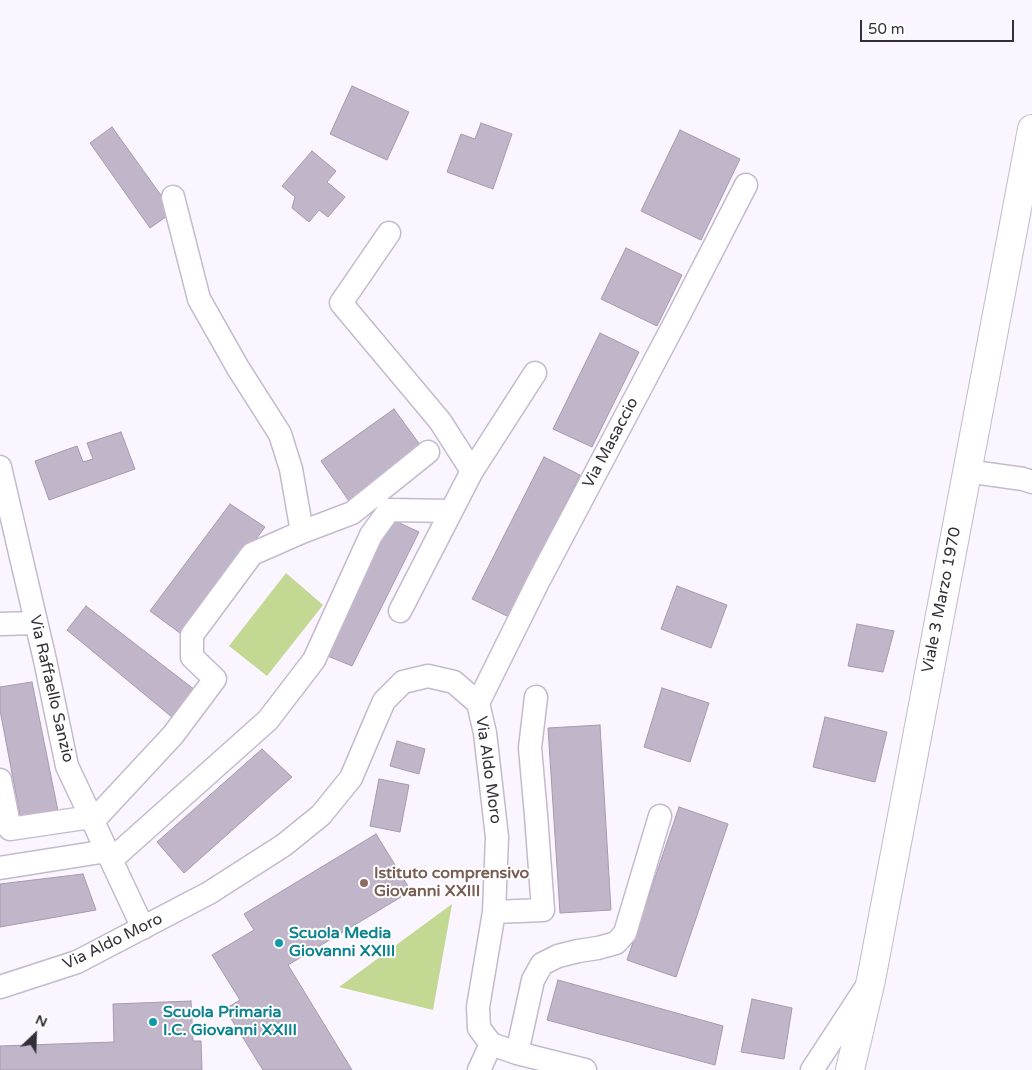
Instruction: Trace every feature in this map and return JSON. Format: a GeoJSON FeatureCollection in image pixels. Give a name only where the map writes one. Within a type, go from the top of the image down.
{"type":"FeatureCollection","features":[{"type":"Feature","properties":{"kind":"main road","name":"Viale 3 Marzo 1970"},"geometry":{"type":"LineString","coordinates":[[850,1070],[871,980],[1032,128]]}},
{"type":"Feature","properties":{"kind":"street","name":"Via Masaccio"},"geometry":{"type":"LineString","coordinates":[[478,703],[538,582],[746,185]]}},
{"type":"Feature","properties":{"kind":"street"},"geometry":{"type":"LineString","coordinates":[[173,197],[199,300],[238,368],[280,434],[291,469],[302,532]]}},
{"type":"Feature","properties":{"kind":"street"},"geometry":{"type":"LineString","coordinates":[[389,233],[341,303],[440,421],[472,471]]}},
{"type":"Feature","properties":{"kind":"street"},"geometry":{"type":"LineString","coordinates":[[400,611],[472,471],[535,373]]}},
{"type":"Feature","properties":{"kind":"street"},"geometry":{"type":"LineString","coordinates":[[0,780],[10,829],[92,819],[173,735],[215,679],[192,657],[192,634],[252,554],[352,513],[428,452]]}},
{"type":"Feature","properties":{"kind":"street","name":"Via Raffaello Sanzio"},"geometry":{"type":"LineString","coordinates":[[0,467],[67,766],[143,928]]}},
{"type":"Feature","properties":{"kind":"street"},"geometry":{"type":"LineString","coordinates":[[966,471],[1032,482]]}},
{"type":"Feature","properties":{"kind":"street"},"geometry":{"type":"LineString","coordinates":[[0,868],[109,856],[268,720],[314,660],[371,535],[389,510],[451,511]]}},
{"type":"Feature","properties":{"kind":"street"},"geometry":{"type":"LineString","coordinates":[[0,624],[36,623]]}},
{"type":"Feature","properties":{"kind":"street","name":"Via Aldo Moro"},"geometry":{"type":"LineString","coordinates":[[0,987],[77,962],[209,894],[284,845],[321,815],[351,778],[384,701],[403,682],[428,676],[454,682],[478,703],[485,733],[497,837],[494,912],[478,1007],[480,1028],[491,1044]]}},
{"type":"Feature","properties":{"kind":"street"},"geometry":{"type":"LineString","coordinates":[[494,912],[543,910],[530,748],[536,697]]}},
{"type":"Feature","properties":{"kind":"street"},"geometry":{"type":"LineString","coordinates":[[517,1053],[533,980],[542,964],[558,956],[616,943],[625,933],[660,816]]}},
{"type":"Feature","properties":{"kind":"street"},"geometry":{"type":"LineString","coordinates":[[812,1070],[871,980]]}},
{"type":"Feature","properties":{"kind":"street"},"geometry":{"type":"LineString","coordinates":[[480,1070],[491,1044],[517,1053],[585,1070]]}},
{"type":"Feature","properties":{"kind":"green space"},"geometry":{"type":"Polygon","coordinates":[[[286,573],[323,605],[267,676],[229,646],[286,573]]]}},
{"type":"Feature","properties":{"kind":"green space"},"geometry":{"type":"Polygon","coordinates":[[[452,904],[433,1010],[339,987],[452,904]]]}},
{"type":"Feature","properties":{"kind":"building"},"geometry":{"type":"Polygon","coordinates":[[[352,86],[409,112],[387,160],[330,134],[352,86]]]}},
{"type":"Feature","properties":{"kind":"building"},"geometry":{"type":"Polygon","coordinates":[[[481,123],[512,134],[493,189],[447,172],[461,134],[475,139],[481,123]]]}},
{"type":"Feature","properties":{"kind":"building"},"geometry":{"type":"Polygon","coordinates":[[[112,127],[173,212],[150,228],[90,143],[112,127]]]}},
{"type":"Feature","properties":{"kind":"building"},"geometry":{"type":"Polygon","coordinates":[[[680,130],[740,159],[701,240],[641,211],[680,130]]]}},
{"type":"Feature","properties":{"kind":"building"},"geometry":{"type":"Polygon","coordinates":[[[312,151],[336,171],[327,182],[345,197],[328,217],[319,210],[309,222],[292,208],[295,197],[282,186],[312,151]]]}},
{"type":"Feature","properties":{"kind":"building"},"geometry":{"type":"Polygon","coordinates":[[[626,248],[682,275],[657,326],[601,299],[626,248]]]}},
{"type":"Feature","properties":{"kind":"building"},"geometry":{"type":"Polygon","coordinates":[[[600,333],[639,352],[592,447],[553,429],[600,333]]]}},
{"type":"Feature","properties":{"kind":"building"},"geometry":{"type":"Polygon","coordinates":[[[394,409],[423,449],[349,501],[321,461],[394,409]]]}},
{"type":"Feature","properties":{"kind":"building"},"geometry":{"type":"Polygon","coordinates":[[[121,432],[135,469],[49,500],[35,461],[77,446],[83,462],[93,459],[87,443],[121,432]]]}},
{"type":"Feature","properties":{"kind":"building"},"geometry":{"type":"Polygon","coordinates":[[[544,457],[580,475],[509,617],[472,599],[544,457]]]}},
{"type":"Feature","properties":{"kind":"building"},"geometry":{"type":"Polygon","coordinates":[[[230,504],[265,527],[184,636],[150,611],[230,504]]]}},
{"type":"Feature","properties":{"kind":"building"},"geometry":{"type":"Polygon","coordinates":[[[391,519],[419,532],[352,666],[323,654],[391,519]]]}},
{"type":"Feature","properties":{"kind":"building"},"geometry":{"type":"Polygon","coordinates":[[[677,586],[727,605],[711,648],[661,629],[677,586]]]}},
{"type":"Feature","properties":{"kind":"building"},"geometry":{"type":"Polygon","coordinates":[[[86,606],[195,690],[173,718],[67,630],[86,606]]]}},
{"type":"Feature","properties":{"kind":"building"},"geometry":{"type":"Polygon","coordinates":[[[857,624],[894,631],[883,672],[848,666],[857,624]]]}},
{"type":"Feature","properties":{"kind":"building"},"geometry":{"type":"Polygon","coordinates":[[[32,682],[59,816],[21,821],[0,710],[0,687],[32,682]]]}},
{"type":"Feature","properties":{"kind":"building"},"geometry":{"type":"Polygon","coordinates":[[[662,688],[709,703],[690,762],[644,747],[662,688]]]}},
{"type":"Feature","properties":{"kind":"building"},"geometry":{"type":"Polygon","coordinates":[[[825,717],[887,732],[875,782],[813,767],[825,717]]]}},
{"type":"Feature","properties":{"kind":"building"},"geometry":{"type":"Polygon","coordinates":[[[600,725],[611,910],[560,913],[548,728],[600,725]]]}},
{"type":"Feature","properties":{"kind":"building"},"geometry":{"type":"Polygon","coordinates":[[[397,741],[425,749],[419,774],[390,766],[397,741]]]}},
{"type":"Feature","properties":{"kind":"building"},"geometry":{"type":"Polygon","coordinates":[[[262,749],[292,777],[184,873],[157,842],[262,749]]]}},
{"type":"Feature","properties":{"kind":"building"},"geometry":{"type":"Polygon","coordinates":[[[379,779],[409,785],[400,832],[370,826],[379,779]]]}},
{"type":"Feature","properties":{"kind":"building"},"geometry":{"type":"Polygon","coordinates":[[[679,807],[728,824],[676,977],[627,960],[679,807]]]}},
{"type":"Feature","properties":{"kind":"building","name":"Scuola Media Giovanni XXIII"},"geometry":{"type":"Polygon","coordinates":[[[376,834],[411,891],[288,965],[352,1070],[263,1070],[225,1009],[240,1000],[212,955],[254,930],[244,914],[376,834]]]}},
{"type":"Feature","properties":{"kind":"building"},"geometry":{"type":"Polygon","coordinates":[[[83,874],[96,910],[0,927],[0,884],[83,874]]]}},
{"type":"Feature","properties":{"kind":"building"},"geometry":{"type":"Polygon","coordinates":[[[558,980],[723,1026],[715,1065],[547,1020],[558,980]]]}},
{"type":"Feature","properties":{"kind":"building"},"geometry":{"type":"Polygon","coordinates":[[[752,999],[792,1008],[784,1059],[741,1052],[752,999]]]}},
{"type":"Feature","properties":{"kind":"building","name":"Scuola Primaria I.C. Giovanni XXIII"},"geometry":{"type":"Polygon","coordinates":[[[191,1001],[193,1041],[201,1041],[202,1070],[0,1070],[0,1046],[114,1042],[113,1004],[191,1001]]]}},
{"type":"Feature","properties":{"kind":"place","name":"Istituto comprensivo Giovanni XXIII"},"geometry":{"type":"Point","coordinates":[364,883]}},
{"type":"Feature","properties":{"kind":"place","name":"Scuola Media Giovanni XXIII"},"geometry":{"type":"Point","coordinates":[279,943]}},
{"type":"Feature","properties":{"kind":"place","name":"Scuola Primaria I.C. Giovanni XXIII"},"geometry":{"type":"Point","coordinates":[153,1022]}}]}
